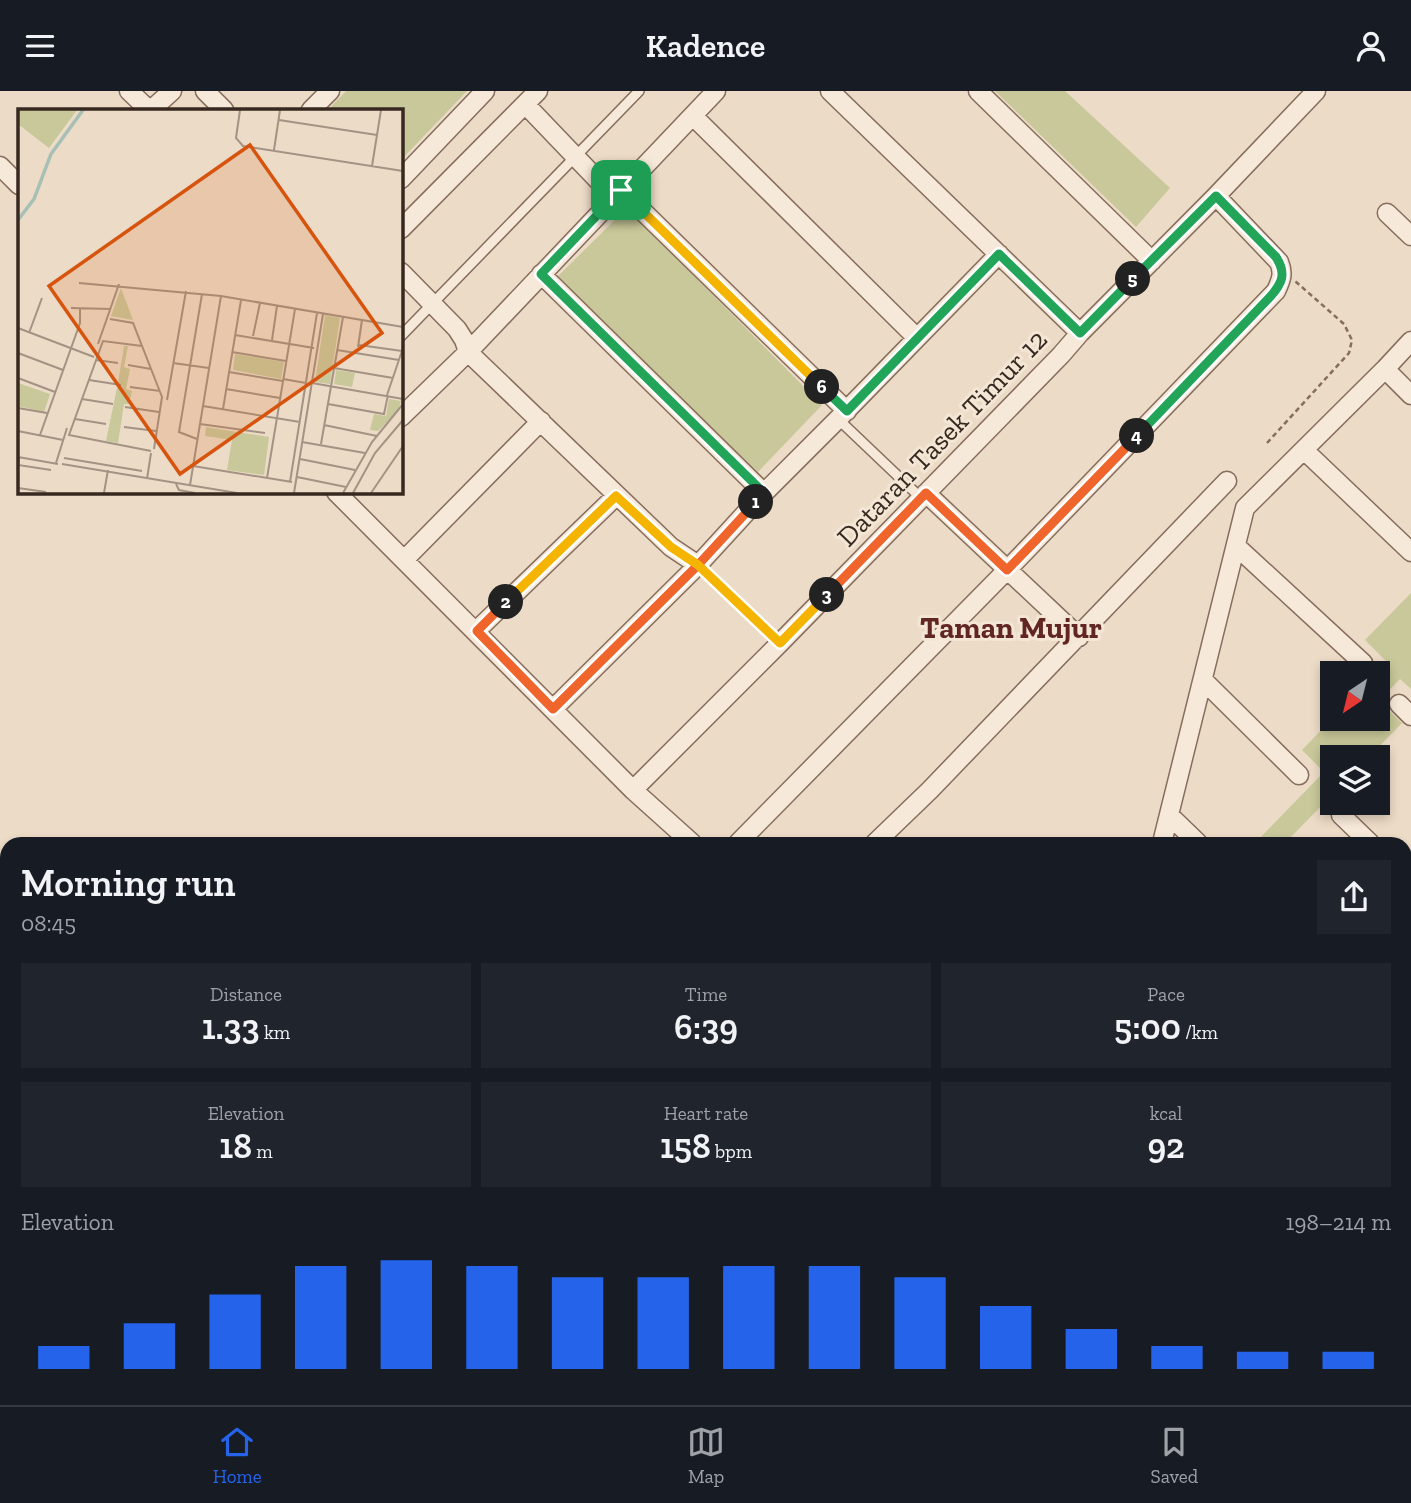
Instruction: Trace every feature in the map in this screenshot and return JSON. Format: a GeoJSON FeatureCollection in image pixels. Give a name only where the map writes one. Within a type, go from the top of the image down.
{"type":"FeatureCollection","features":[{"type":"Feature","properties":{"kind":"street"},"geometry":{"type":"LineString","coordinates":[[129,91],[149,109]]}},
{"type":"Feature","properties":{"kind":"street"},"geometry":{"type":"LineString","coordinates":[[151,109],[172,91]]}},
{"type":"Feature","properties":{"kind":"street"},"geometry":{"type":"LineString","coordinates":[[205,91],[223,109]]}},
{"type":"Feature","properties":{"kind":"street"},"geometry":{"type":"LineString","coordinates":[[312,109],[330,91]]}},
{"type":"Feature","properties":{"kind":"street"},"geometry":{"type":"LineString","coordinates":[[402,178],[485,91]]}},
{"type":"Feature","properties":{"kind":"street"},"geometry":{"type":"LineString","coordinates":[[402,416],[468,352],[716,91]]}},
{"type":"Feature","properties":{"kind":"street"},"geometry":{"type":"LineString","coordinates":[[830,91],[1080,333]]}},
{"type":"Feature","properties":{"kind":"street"},"geometry":{"type":"LineString","coordinates":[[978,91],[1152,261]]}},
{"type":"Feature","properties":{"kind":"street","name":"Dataran Tasek Timur 12"},"geometry":{"type":"LineString","coordinates":[[633,790],[924,496],[1317,91]]}},
{"type":"Feature","properties":{"kind":"street"},"geometry":{"type":"LineString","coordinates":[[402,228],[531,97],[575,156],[842,415]]}},
{"type":"Feature","properties":{"kind":"street"},"geometry":{"type":"LineString","coordinates":[[693,115],[917,338]]}},
{"type":"Feature","properties":{"kind":"street"},"geometry":{"type":"LineString","coordinates":[[0,166],[18,184]]}},
{"type":"Feature","properties":{"kind":"street"},"geometry":{"type":"LineString","coordinates":[[744,837],[1007,570],[1269,298],[1283,276],[1276,257],[1216,196]]}},
{"type":"Feature","properties":{"kind":"street"},"geometry":{"type":"LineString","coordinates":[[1387,213],[1411,236]]}},
{"type":"Feature","properties":{"kind":"street"},"geometry":{"type":"LineString","coordinates":[[553,709],[698,565],[764,493],[999,254]]}},
{"type":"Feature","properties":{"kind":"street"},"geometry":{"type":"LineString","coordinates":[[402,273],[461,335],[468,352],[671,547],[698,565]]}},
{"type":"Feature","properties":{"kind":"street"},"geometry":{"type":"LineString","coordinates":[[541,274],[764,493]]}},
{"type":"Feature","properties":{"kind":"street"},"geometry":{"type":"LineString","coordinates":[[1164,837],[1245,508],[1411,341]]}},
{"type":"Feature","properties":{"kind":"street"},"geometry":{"type":"LineString","coordinates":[[1385,369],[1411,394]]}},
{"type":"Feature","properties":{"kind":"street"},"geometry":{"type":"LineString","coordinates":[[404,560],[541,421]]}},
{"type":"Feature","properties":{"kind":"street"},"geometry":{"type":"LineString","coordinates":[[1304,450],[1411,552]]}},
{"type":"Feature","properties":{"kind":"street"},"geometry":{"type":"LineString","coordinates":[[881,837],[1079,637],[1227,481]]}},
{"type":"Feature","properties":{"kind":"street"},"geometry":{"type":"LineString","coordinates":[[337,493],[633,790],[685,837]]}},
{"type":"Feature","properties":{"kind":"street"},"geometry":{"type":"LineString","coordinates":[[477,631],[616,496]]}},
{"type":"Feature","properties":{"kind":"street"},"geometry":{"type":"LineString","coordinates":[[924,496],[1079,637]]}},
{"type":"Feature","properties":{"kind":"street"},"geometry":{"type":"LineString","coordinates":[[1236,546],[1361,661]]}},
{"type":"Feature","properties":{"kind":"street"},"geometry":{"type":"LineString","coordinates":[[1203,680],[1299,775]]}},
{"type":"Feature","properties":{"kind":"street"},"geometry":{"type":"LineString","coordinates":[[1169,815],[1192,837]]}},
{"type":"Feature","properties":{"kind":"street"},"geometry":{"type":"LineString","coordinates":[[1341,815],[1364,837]]}},
{"type":"Feature","properties":{"kind":"lane"},"geometry":{"type":"LineString","coordinates":[[402,335],[639,91]]}},
{"type":"Feature","properties":{"kind":"lane"},"geometry":{"type":"LineString","coordinates":[[842,415],[924,496]]}},
{"type":"Feature","properties":{"kind":"lane"},"geometry":{"type":"LineString","coordinates":[[698,565],[780,643]]}},
{"type":"Feature","properties":{"kind":"path"},"geometry":{"type":"LineString","coordinates":[[1267,443],[1349,353],[1352,340],[1344,324],[1282,269]]}},
{"type":"Feature","properties":{"kind":"green space"},"geometry":{"type":"Polygon","coordinates":[[[346,91],[467,91],[402,159],[402,109],[329,109],[346,91]]]}},
{"type":"Feature","properties":{"kind":"green space"},"geometry":{"type":"Polygon","coordinates":[[[995,91],[1065,91],[1170,188],[1136,227],[995,91]]]}},
{"type":"Feature","properties":{"kind":"green space"},"geometry":{"type":"Polygon","coordinates":[[[627,208],[822,405],[758,472],[557,277],[627,208]]]}},
{"type":"Feature","properties":{"kind":"green space"},"geometry":{"type":"Polygon","coordinates":[[[1411,593],[1411,689],[1400,679],[1390,689],[1390,661],[1386,661],[1365,640],[1411,593]]]}},
{"type":"Feature","properties":{"kind":"green space"},"geometry":{"type":"Polygon","coordinates":[[[1390,712],[1402,723],[1381,745],[1320,745],[1320,768],[1302,750],[1320,731],[1390,731],[1390,712]]]}},
{"type":"Feature","properties":{"kind":"green space"},"geometry":{"type":"Polygon","coordinates":[[[1320,776],[1320,807],[1291,837],[1261,837],[1320,776]]]}},
{"type":"Feature","properties":{"kind":"district","name":"Taman Mujur"},"geometry":{"type":"Point","coordinates":[1011,628]}},
{"type":"Feature","properties":{"kind":"route"},"geometry":{"type":"LineString","coordinates":[[621,190],[541,274],[764,493],[698,565],[553,709],[477,631],[616,496],[671,547],[698,565],[780,643],[926,493],[1007,570],[1276,291],[1283,276],[1276,257],[1216,196],[1080,333],[999,254],[847,411],[621,190]]}}]}
